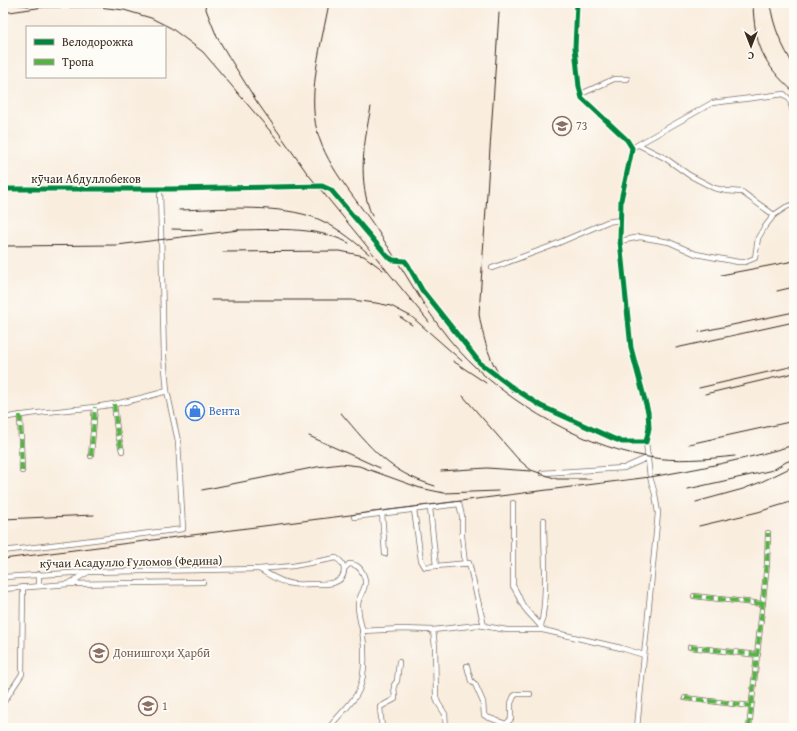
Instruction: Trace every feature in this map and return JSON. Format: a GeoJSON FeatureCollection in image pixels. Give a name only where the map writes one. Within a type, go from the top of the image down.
{"type":"FeatureCollection","features":[{"type":"Feature","properties":{"kind":"street"},"geometry":{"type":"LineString","coordinates":[[576,3],[577,76],[582,98],[627,140],[632,148],[621,200],[620,241],[631,348],[648,412],[649,428],[646,442],[649,457],[650,477],[658,513],[637,728]]}},
{"type":"Feature","properties":{"kind":"street"},"geometry":{"type":"LineString","coordinates":[[581,94],[614,79],[627,79]]}},
{"type":"Feature","properties":{"kind":"street"},"geometry":{"type":"LineString","coordinates":[[632,148],[712,103],[784,94],[790,100],[794,117]]}},
{"type":"Feature","properties":{"kind":"street"},"geometry":{"type":"LineString","coordinates":[[639,145],[665,158],[714,188],[742,192],[774,215]]}},
{"type":"Feature","properties":{"kind":"street","name":"кӯчаи Абдуллобеков"},"geometry":{"type":"LineString","coordinates":[[3,189],[326,187],[331,190],[388,257],[393,260],[405,261],[422,290],[480,363],[509,385],[541,406],[622,442],[646,442]]}},
{"type":"Feature","properties":{"kind":"street"},"geometry":{"type":"LineString","coordinates":[[3,418],[114,404],[167,392],[164,357],[160,189]]}},
{"type":"Feature","properties":{"kind":"street"},"geometry":{"type":"LineString","coordinates":[[620,241],[640,237],[669,242],[696,254],[745,262],[755,258],[758,238],[774,215],[786,207],[794,204]]}},
{"type":"Feature","properties":{"kind":"street"},"geometry":{"type":"LineString","coordinates":[[492,268],[549,247],[607,222],[620,220]]}},
{"type":"Feature","properties":{"kind":"street","name":"кӯчаи Асадулло Ғуломов (Федина)"},"geometry":{"type":"LineString","coordinates":[[3,552],[183,529],[178,441],[167,392]]}},
{"type":"Feature","properties":{"kind":"street"},"geometry":{"type":"LineString","coordinates":[[114,404],[117,430],[122,451]]}},
{"type":"Feature","properties":{"kind":"street"},"geometry":{"type":"LineString","coordinates":[[91,456],[95,407]]}},
{"type":"Feature","properties":{"kind":"street"},"geometry":{"type":"LineString","coordinates":[[20,415],[22,472]]}},
{"type":"Feature","properties":{"kind":"street"},"geometry":{"type":"LineString","coordinates":[[542,473],[624,468],[649,457]]}},
{"type":"Feature","properties":{"kind":"street"},"geometry":{"type":"LineString","coordinates":[[514,503],[513,586],[524,607],[542,628]]}},
{"type":"Feature","properties":{"kind":"street"},"geometry":{"type":"LineString","coordinates":[[354,517],[459,504],[462,516],[462,536],[465,564]]}},
{"type":"Feature","properties":{"kind":"street"},"geometry":{"type":"LineString","coordinates":[[430,508],[436,566]]}},
{"type":"Feature","properties":{"kind":"street"},"geometry":{"type":"LineString","coordinates":[[414,510],[421,560],[425,567],[469,563],[484,626]]}},
{"type":"Feature","properties":{"kind":"street"},"geometry":{"type":"LineString","coordinates":[[382,513],[385,554]]}},
{"type":"Feature","properties":{"kind":"street"},"geometry":{"type":"LineString","coordinates":[[542,628],[544,613],[544,520]]}},
{"type":"Feature","properties":{"kind":"street"},"geometry":{"type":"LineString","coordinates":[[749,728],[767,564],[768,533]]}},
{"type":"Feature","properties":{"kind":"street","name":"кӯчаи Асадулло Ғуломов (Федина)"},"geometry":{"type":"LineString","coordinates":[[3,577],[88,572],[259,569],[293,566],[336,558],[342,562],[345,568],[343,577],[330,584],[293,584],[284,582],[259,569]]}},
{"type":"Feature","properties":{"kind":"street"},"geometry":{"type":"LineString","coordinates":[[329,728],[359,690],[364,664],[358,598],[365,586],[365,578],[357,566],[349,564],[345,568]]}},
{"type":"Feature","properties":{"kind":"street"},"geometry":{"type":"LineString","coordinates":[[69,584],[88,572]]}},
{"type":"Feature","properties":{"kind":"street"},"geometry":{"type":"LineString","coordinates":[[39,574],[39,586]]}},
{"type":"Feature","properties":{"kind":"street"},"geometry":{"type":"LineString","coordinates":[[3,589],[69,584],[202,582]]}},
{"type":"Feature","properties":{"kind":"street"},"geometry":{"type":"LineString","coordinates":[[3,703],[22,674],[23,587]]}},
{"type":"Feature","properties":{"kind":"street"},"geometry":{"type":"LineString","coordinates":[[694,596],[762,604]]}},
{"type":"Feature","properties":{"kind":"street"},"geometry":{"type":"LineString","coordinates":[[362,631],[401,629],[433,630],[478,625],[507,630],[542,628],[644,655]]}},
{"type":"Feature","properties":{"kind":"street"},"geometry":{"type":"LineString","coordinates":[[433,630],[435,647],[436,697],[445,714],[446,728]]}},
{"type":"Feature","properties":{"kind":"street"},"geometry":{"type":"LineString","coordinates":[[690,647],[758,655]]}},
{"type":"Feature","properties":{"kind":"street"},"geometry":{"type":"LineString","coordinates":[[382,728],[380,707],[395,699],[394,686],[397,681],[399,662]]}},
{"type":"Feature","properties":{"kind":"street"},"geometry":{"type":"LineString","coordinates":[[467,666],[471,681],[475,684],[483,702],[484,715],[505,726],[511,719],[511,703],[514,696],[517,694],[530,694]]}},
{"type":"Feature","properties":{"kind":"street"},"geometry":{"type":"LineString","coordinates":[[685,698],[751,706]]}},
{"type":"Feature","properties":{"kind":"railway"},"geometry":{"type":"LineString","coordinates":[[3,3],[29,6]]}},
{"type":"Feature","properties":{"kind":"railway"},"geometry":{"type":"LineString","coordinates":[[204,3],[217,37],[229,57],[257,102],[307,173],[429,322]]}},
{"type":"Feature","properties":{"kind":"railway"},"geometry":{"type":"LineString","coordinates":[[329,3],[319,50],[314,100],[314,116],[322,146],[345,186],[373,223],[422,301],[449,339],[489,380],[513,398],[565,429],[593,441],[620,451],[659,459],[692,460],[735,456]]}},
{"type":"Feature","properties":{"kind":"railway"},"geometry":{"type":"LineString","coordinates":[[753,3],[755,30],[762,52],[775,72],[794,92]]}},
{"type":"Feature","properties":{"kind":"railway"},"geometry":{"type":"LineString","coordinates":[[770,3],[773,20],[779,36],[794,66]]}},
{"type":"Feature","properties":{"kind":"railway"},"geometry":{"type":"LineString","coordinates":[[3,13],[44,7],[99,7],[124,10],[151,18],[171,28],[203,52],[282,145]]}},
{"type":"Feature","properties":{"kind":"railway"},"geometry":{"type":"LineString","coordinates":[[499,13],[479,314],[483,335],[490,356],[499,375],[512,392]]}},
{"type":"Feature","properties":{"kind":"railway"},"geometry":{"type":"LineString","coordinates":[[371,107],[364,148],[363,175],[367,202],[372,216]]}},
{"type":"Feature","properties":{"kind":"railway"},"geometry":{"type":"LineString","coordinates":[[179,210],[245,208],[295,212],[318,219],[334,227],[349,237],[369,254]]}},
{"type":"Feature","properties":{"kind":"railway"},"geometry":{"type":"LineString","coordinates":[[172,229],[203,230]]}},
{"type":"Feature","properties":{"kind":"railway"},"geometry":{"type":"LineString","coordinates":[[233,230],[278,229],[307,231],[321,233],[349,243]]}},
{"type":"Feature","properties":{"kind":"railway"},"geometry":{"type":"LineString","coordinates":[[3,246],[117,245],[239,230]]}},
{"type":"Feature","properties":{"kind":"railway"},"geometry":{"type":"LineString","coordinates":[[223,252],[340,251],[364,256],[383,270]]}},
{"type":"Feature","properties":{"kind":"railway"},"geometry":{"type":"LineString","coordinates":[[721,275],[794,261]]}},
{"type":"Feature","properties":{"kind":"railway"},"geometry":{"type":"LineString","coordinates":[[777,291],[794,287]]}},
{"type":"Feature","properties":{"kind":"railway"},"geometry":{"type":"LineString","coordinates":[[211,300],[352,300],[391,306],[412,317],[462,361]]}},
{"type":"Feature","properties":{"kind":"railway"},"geometry":{"type":"LineString","coordinates":[[699,332],[794,312]]}},
{"type":"Feature","properties":{"kind":"railway"},"geometry":{"type":"LineString","coordinates":[[400,317],[412,325]]}},
{"type":"Feature","properties":{"kind":"railway"},"geometry":{"type":"LineString","coordinates":[[676,348],[794,322]]}},
{"type":"Feature","properties":{"kind":"railway"},"geometry":{"type":"LineString","coordinates":[[453,361],[486,383]]}},
{"type":"Feature","properties":{"kind":"railway"},"geometry":{"type":"LineString","coordinates":[[699,388],[794,366]]}},
{"type":"Feature","properties":{"kind":"railway"},"geometry":{"type":"LineString","coordinates":[[705,394],[794,373]]}},
{"type":"Feature","properties":{"kind":"railway"},"geometry":{"type":"LineString","coordinates":[[463,396],[518,459],[531,470],[557,479],[591,479]]}},
{"type":"Feature","properties":{"kind":"railway"},"geometry":{"type":"LineString","coordinates":[[341,413],[372,448],[393,466],[405,474],[435,486]]}},
{"type":"Feature","properties":{"kind":"railway"},"geometry":{"type":"LineString","coordinates":[[689,444],[794,421]]}},
{"type":"Feature","properties":{"kind":"railway"},"geometry":{"type":"LineString","coordinates":[[309,436],[380,468]]}},
{"type":"Feature","properties":{"kind":"railway"},"geometry":{"type":"LineString","coordinates":[[3,559],[650,477],[687,471],[759,455],[794,445]]}},
{"type":"Feature","properties":{"kind":"railway"},"geometry":{"type":"LineString","coordinates":[[688,489],[773,470],[794,459]]}},
{"type":"Feature","properties":{"kind":"railway"},"geometry":{"type":"LineString","coordinates":[[202,490],[317,467],[341,464],[359,466],[420,488],[444,493],[498,491]]}},
{"type":"Feature","properties":{"kind":"railway"},"geometry":{"type":"LineString","coordinates":[[696,502],[743,489],[794,466]]}},
{"type":"Feature","properties":{"kind":"railway"},"geometry":{"type":"LineString","coordinates":[[441,471],[487,468],[531,471]]}},
{"type":"Feature","properties":{"kind":"railway"},"geometry":{"type":"LineString","coordinates":[[699,526],[758,512],[794,501]]}},
{"type":"Feature","properties":{"kind":"railway"},"geometry":{"type":"LineString","coordinates":[[3,519],[94,515]]}},
{"type":"Feature","properties":{"kind":"marked path"},"geometry":{"type":"LineString","coordinates":[[114,404],[117,430],[122,451]]}},
{"type":"Feature","properties":{"kind":"marked path"},"geometry":{"type":"LineString","coordinates":[[91,456],[95,407]]}},
{"type":"Feature","properties":{"kind":"marked path"},"geometry":{"type":"LineString","coordinates":[[20,415],[22,471]]}},
{"type":"Feature","properties":{"kind":"marked path"},"geometry":{"type":"LineString","coordinates":[[749,728],[767,564],[768,533]]}},
{"type":"Feature","properties":{"kind":"marked path"},"geometry":{"type":"LineString","coordinates":[[694,596],[763,604]]}},
{"type":"Feature","properties":{"kind":"marked path"},"geometry":{"type":"LineString","coordinates":[[690,647],[758,655]]}},
{"type":"Feature","properties":{"kind":"marked path"},"geometry":{"type":"LineString","coordinates":[[685,698],[751,706]]}},
{"type":"Feature","properties":{"kind":"cycle path"},"geometry":{"type":"LineString","coordinates":[[3,189],[170,189],[322,186],[331,190],[388,257],[393,260],[405,261],[422,290],[480,363],[509,385],[541,406],[622,442],[646,442],[649,428],[648,412],[631,348],[620,241],[621,200],[632,148],[627,140],[582,98],[579,87],[575,48],[577,3]]}},
{"type":"Feature","properties":{"kind":"place","name":"73"},"geometry":{"type":"Point","coordinates":[562,126]}},
{"type":"Feature","properties":{"kind":"place","name":"Вента"},"geometry":{"type":"Point","coordinates":[195,411]}},
{"type":"Feature","properties":{"kind":"place","name":"Донишгоҳи Ҳарбӣ"},"geometry":{"type":"Point","coordinates":[99,653]}},
{"type":"Feature","properties":{"kind":"place","name":"1"},"geometry":{"type":"Point","coordinates":[148,706]}}]}
